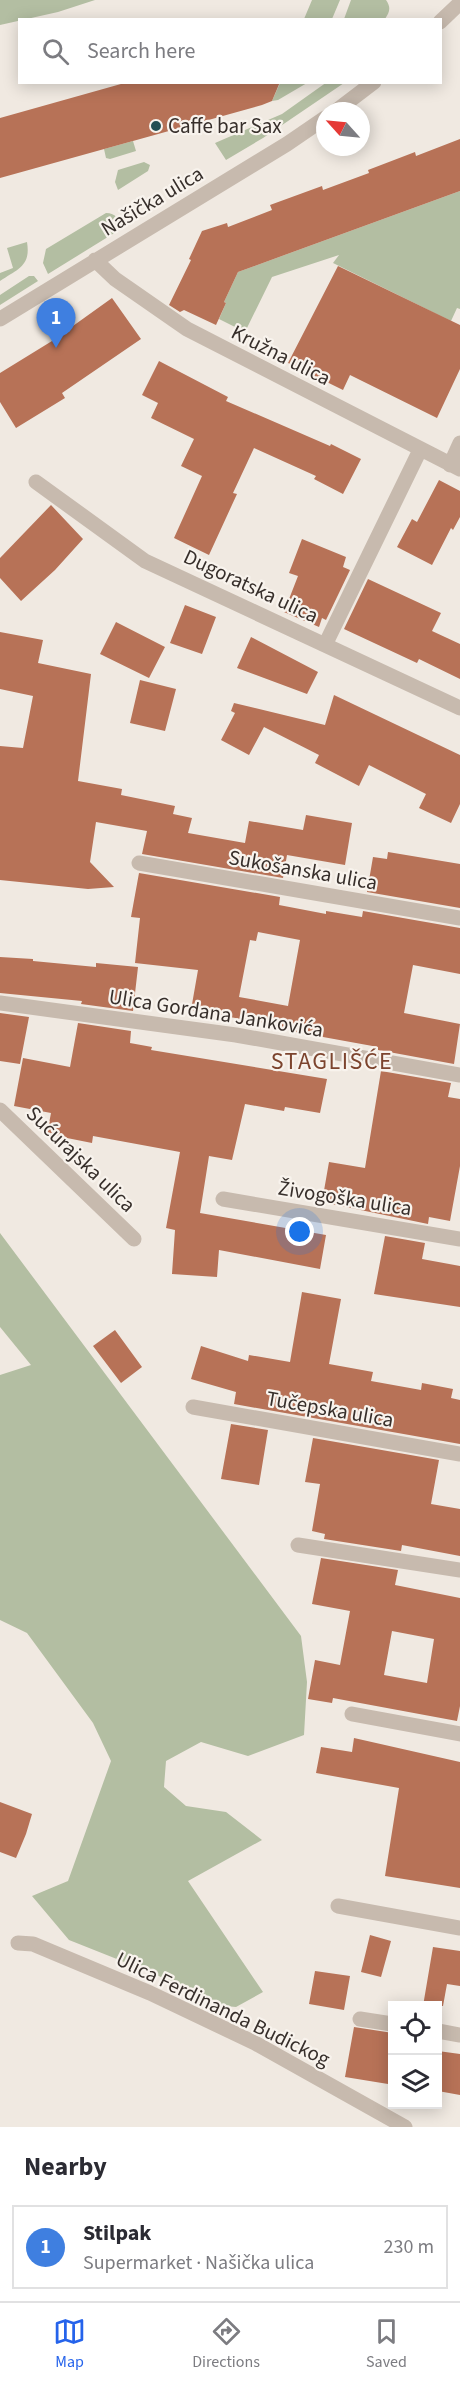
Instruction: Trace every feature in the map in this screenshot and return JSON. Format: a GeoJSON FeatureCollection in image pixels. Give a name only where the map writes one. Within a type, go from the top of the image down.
{"type":"FeatureCollection","features":[{"type":"Feature","properties":{"kind":"street"},"geometry":{"type":"LineString","coordinates":[[442,21],[460,3]]}},
{"type":"Feature","properties":{"kind":"street"},"geometry":{"type":"LineString","coordinates":[[348,102],[371,84]]}},
{"type":"Feature","properties":{"kind":"street","name":"Našička ulica"},"geometry":{"type":"LineString","coordinates":[[0,319],[316,124]]}},
{"type":"Feature","properties":{"kind":"street","name":"Kružna ulica"},"geometry":{"type":"LineString","coordinates":[[95,260],[115,279],[187,329],[455,467]]}},
{"type":"Feature","properties":{"kind":"street"},"geometry":{"type":"LineString","coordinates":[[455,467],[460,443]]}},
{"type":"Feature","properties":{"kind":"street"},"geometry":{"type":"LineString","coordinates":[[326,644],[420,450]]}},
{"type":"Feature","properties":{"kind":"street","name":"Dugoratska ulica"},"geometry":{"type":"LineString","coordinates":[[36,482],[145,561],[460,708]]}},
{"type":"Feature","properties":{"kind":"street","name":"Sukošanska ulica"},"geometry":{"type":"LineString","coordinates":[[139,863],[460,918]]}},
{"type":"Feature","properties":{"kind":"street","name":"Ulica Gordana Jankovića"},"geometry":{"type":"LineString","coordinates":[[0,1003],[236,1035],[460,1075]]}},
{"type":"Feature","properties":{"kind":"street","name":"Sućurajska ulica"},"geometry":{"type":"LineString","coordinates":[[0,1110],[134,1239]]}},
{"type":"Feature","properties":{"kind":"street","name":"Živogoška ulica"},"geometry":{"type":"LineString","coordinates":[[223,1199],[460,1239]]}},
{"type":"Feature","properties":{"kind":"street","name":"Tučepska ulica"},"geometry":{"type":"LineString","coordinates":[[193,1407],[460,1454]]}},
{"type":"Feature","properties":{"kind":"street"},"geometry":{"type":"LineString","coordinates":[[298,1545],[460,1570]]}},
{"type":"Feature","properties":{"kind":"street"},"geometry":{"type":"LineString","coordinates":[[352,1714],[460,1734]]}},
{"type":"Feature","properties":{"kind":"street"},"geometry":{"type":"LineString","coordinates":[[338,1906],[460,1928]]}},
{"type":"Feature","properties":{"kind":"street","name":"Ulica Ferdinanda Budickog"},"geometry":{"type":"LineString","coordinates":[[18,1943],[33,1944],[160,1998],[255,2043],[405,2127]]}},
{"type":"Feature","properties":{"kind":"street"},"geometry":{"type":"LineString","coordinates":[[360,2019],[388,2023]]}},
{"type":"Feature","properties":{"kind":"street"},"geometry":{"type":"LineString","coordinates":[[442,2032],[460,2035]]}},
{"type":"Feature","properties":{"kind":"green space"},"geometry":{"type":"Polygon","coordinates":[[[0,0],[95,0],[58,12],[31,18],[18,18],[18,21],[0,25],[0,0]]]}},
{"type":"Feature","properties":{"kind":"green space"},"geometry":{"type":"Polygon","coordinates":[[[312,0],[340,0],[332,18],[304,18],[312,0]]]}},
{"type":"Feature","properties":{"kind":"green space"},"geometry":{"type":"Polygon","coordinates":[[[351,0],[386,0],[389,5],[386,18],[344,18],[351,0]]]}},
{"type":"Feature","properties":{"kind":"green space"},"geometry":{"type":"Polygon","coordinates":[[[280,84],[305,84],[278,100],[272,101],[280,84]]]}},
{"type":"Feature","properties":{"kind":"green space"},"geometry":{"type":"Polygon","coordinates":[[[324,84],[343,84],[226,160],[215,143],[282,114],[324,84]]]}},
{"type":"Feature","properties":{"kind":"green space"},"geometry":{"type":"Polygon","coordinates":[[[133,141],[136,151],[110,159],[106,158],[104,149],[133,141]]]}},
{"type":"Feature","properties":{"kind":"green space"},"geometry":{"type":"Polygon","coordinates":[[[144,162],[150,165],[148,171],[118,190],[115,182],[118,170],[144,162]]]}},
{"type":"Feature","properties":{"kind":"green space"},"geometry":{"type":"Polygon","coordinates":[[[460,191],[460,309],[457,308],[451,321],[333,263],[339,255],[272,277],[245,332],[219,319],[238,272],[460,191]]]}},
{"type":"Feature","properties":{"kind":"green space"},"geometry":{"type":"Polygon","coordinates":[[[106,213],[119,219],[124,227],[48,274],[43,263],[46,249],[106,213]]]}},
{"type":"Feature","properties":{"kind":"green space"},"geometry":{"type":"Polygon","coordinates":[[[27,242],[25,262],[18,270],[0,281],[0,273],[13,268],[7,248],[27,242]]]}},
{"type":"Feature","properties":{"kind":"green space"},"geometry":{"type":"Polygon","coordinates":[[[29,276],[34,276],[38,281],[0,305],[0,295],[29,276]]]}},
{"type":"Feature","properties":{"kind":"green space"},"geometry":{"type":"Polygon","coordinates":[[[0,1233],[301,1636],[307,1682],[304,1735],[248,1756],[201,1742],[166,1761],[164,1787],[186,1806],[226,1812],[262,1840],[188,1881],[263,1992],[236,2007],[214,2005],[157,1975],[69,1940],[32,1896],[68,1881],[111,1761],[93,1723],[27,1633],[0,1620],[0,1375],[31,1365],[0,1327],[0,1233]]]}},
{"type":"Feature","properties":{"kind":"building"},"geometry":{"type":"Polygon","coordinates":[[[121,84],[279,84],[272,101],[262,105],[0,178],[0,118],[121,84]]]}},
{"type":"Feature","properties":{"kind":"building"},"geometry":{"type":"Polygon","coordinates":[[[460,139],[460,191],[238,272],[216,325],[184,310],[180,312],[169,305],[202,231],[227,223],[228,227],[272,210],[270,205],[322,186],[323,190],[369,173],[368,170],[415,152],[416,156],[460,139]]]}},
{"type":"Feature","properties":{"kind":"building"},"geometry":{"type":"Polygon","coordinates":[[[338,266],[460,325],[460,369],[437,418],[350,375],[343,390],[288,363],[338,266]]]}},
{"type":"Feature","properties":{"kind":"building"},"geometry":{"type":"Polygon","coordinates":[[[112,298],[141,339],[62,393],[65,398],[16,428],[0,402],[0,373],[52,341],[112,298]]]}},
{"type":"Feature","properties":{"kind":"building"},"geometry":{"type":"Polygon","coordinates":[[[159,361],[228,397],[226,401],[330,446],[331,444],[361,459],[343,494],[314,479],[316,476],[254,448],[233,493],[237,494],[209,555],[174,538],[202,476],[181,466],[194,439],[151,418],[158,403],[142,395],[159,361]]]}},
{"type":"Feature","properties":{"kind":"building"},"geometry":{"type":"Polygon","coordinates":[[[439,480],[460,491],[460,517],[453,530],[451,528],[432,565],[397,547],[412,519],[417,522],[439,480]]]}},
{"type":"Feature","properties":{"kind":"building"},"geometry":{"type":"Polygon","coordinates":[[[51,505],[83,539],[55,570],[21,601],[0,578],[0,558],[51,505]]]}},
{"type":"Feature","properties":{"kind":"building"},"geometry":{"type":"Polygon","coordinates":[[[302,539],[346,557],[343,567],[350,570],[326,620],[322,618],[319,627],[284,612],[298,576],[289,573],[302,539]]]}},
{"type":"Feature","properties":{"kind":"building"},"geometry":{"type":"Polygon","coordinates":[[[368,579],[441,613],[432,631],[460,644],[460,679],[419,659],[417,663],[344,629],[368,579]]]}},
{"type":"Feature","properties":{"kind":"building"},"geometry":{"type":"Polygon","coordinates":[[[185,605],[216,617],[202,654],[170,643],[185,605]]]}},
{"type":"Feature","properties":{"kind":"building"},"geometry":{"type":"Polygon","coordinates":[[[116,622],[165,647],[149,678],[100,654],[116,622]]]}},
{"type":"Feature","properties":{"kind":"building"},"geometry":{"type":"Polygon","coordinates":[[[0,632],[43,640],[38,663],[91,674],[78,781],[122,789],[121,795],[175,806],[173,814],[192,818],[188,833],[245,843],[249,821],[303,830],[306,815],[352,823],[345,865],[287,855],[283,878],[142,854],[147,831],[96,822],[90,862],[114,887],[88,889],[0,880],[0,746],[23,748],[33,696],[0,689],[0,632]]]}},
{"type":"Feature","properties":{"kind":"building"},"geometry":{"type":"Polygon","coordinates":[[[251,637],[318,672],[307,694],[237,668],[251,637]]]}},
{"type":"Feature","properties":{"kind":"building"},"geometry":{"type":"Polygon","coordinates":[[[140,680],[176,689],[165,731],[130,723],[140,680]]]}},
{"type":"Feature","properties":{"kind":"building"},"geometry":{"type":"Polygon","coordinates":[[[334,695],[460,755],[460,804],[451,823],[419,808],[426,794],[369,765],[359,786],[315,763],[319,755],[264,727],[249,755],[221,740],[235,713],[231,711],[234,703],[325,725],[334,695]]]}},
{"type":"Feature","properties":{"kind":"building"},"geometry":{"type":"Polygon","coordinates":[[[388,852],[460,864],[460,908],[367,892],[373,857],[387,859],[388,852]]]}},
{"type":"Feature","properties":{"kind":"building"},"geometry":{"type":"Polygon","coordinates":[[[139,873],[280,897],[279,905],[326,914],[326,911],[362,917],[363,911],[460,928],[460,974],[413,965],[404,1013],[460,1024],[454,1064],[290,1031],[291,1028],[191,1010],[198,970],[135,963],[140,918],[131,917],[139,873]],[[258,932],[256,941],[250,940],[239,997],[288,1006],[300,940],[258,932]]]}},
{"type":"Feature","properties":{"kind":"building"},"geometry":{"type":"Polygon","coordinates":[[[0,957],[96,967],[96,963],[138,967],[133,1011],[81,1004],[82,1001],[0,993],[0,957]]]}},
{"type":"Feature","properties":{"kind":"building"},"geometry":{"type":"Polygon","coordinates":[[[0,1013],[29,1017],[20,1064],[0,1061],[0,1013]]]}},
{"type":"Feature","properties":{"kind":"building"},"geometry":{"type":"Polygon","coordinates":[[[78,1023],[131,1031],[130,1043],[152,1047],[151,1050],[327,1079],[320,1113],[285,1107],[284,1111],[245,1104],[232,1160],[209,1156],[200,1213],[326,1235],[320,1269],[219,1250],[217,1277],[172,1274],[175,1230],[166,1228],[180,1152],[93,1136],[92,1143],[47,1134],[51,1113],[14,1106],[23,1058],[70,1067],[78,1023]]]}},
{"type":"Feature","properties":{"kind":"building"},"geometry":{"type":"Polygon","coordinates":[[[381,1071],[451,1083],[448,1097],[460,1099],[460,1166],[450,1221],[429,1217],[428,1224],[322,1202],[329,1162],[365,1168],[381,1071]]]}},
{"type":"Feature","properties":{"kind":"building"},"geometry":{"type":"Polygon","coordinates":[[[385,1236],[425,1243],[422,1259],[460,1266],[460,1307],[374,1294],[385,1236]]]}},
{"type":"Feature","properties":{"kind":"building"},"geometry":{"type":"Polygon","coordinates":[[[302,1292],[341,1299],[329,1364],[373,1372],[371,1381],[421,1390],[422,1383],[453,1389],[451,1398],[460,1400],[460,1444],[234,1404],[236,1392],[191,1379],[201,1346],[248,1361],[249,1355],[290,1362],[302,1292]]]}},
{"type":"Feature","properties":{"kind":"building"},"geometry":{"type":"Polygon","coordinates":[[[115,1330],[142,1367],[121,1383],[93,1346],[115,1330]]]}},
{"type":"Feature","properties":{"kind":"building"},"geometry":{"type":"Polygon","coordinates":[[[231,1424],[268,1430],[259,1485],[221,1479],[231,1424]]]}},
{"type":"Feature","properties":{"kind":"building"},"geometry":{"type":"Polygon","coordinates":[[[313,1438],[439,1460],[431,1504],[460,1509],[460,1556],[402,1545],[401,1551],[324,1539],[325,1534],[312,1531],[320,1484],[305,1482],[313,1438]]]}},
{"type":"Feature","properties":{"kind":"building"},"geometry":{"type":"Polygon","coordinates":[[[321,1558],[398,1570],[395,1585],[460,1598],[460,1706],[457,1721],[333,1698],[332,1703],[308,1699],[315,1660],[340,1665],[350,1611],[312,1604],[321,1558]],[[392,1631],[384,1675],[427,1683],[434,1639],[392,1631]]]}},
{"type":"Feature","properties":{"kind":"building"},"geometry":{"type":"Polygon","coordinates":[[[354,1738],[460,1762],[460,1888],[385,1876],[399,1788],[316,1773],[321,1747],[352,1752],[354,1738]]]}},
{"type":"Feature","properties":{"kind":"building"},"geometry":{"type":"Polygon","coordinates":[[[0,1802],[32,1814],[16,1858],[0,1852],[0,1802]]]}},
{"type":"Feature","properties":{"kind":"building"},"geometry":{"type":"Polygon","coordinates":[[[370,1935],[391,1941],[381,1977],[361,1972],[370,1935]]]}},
{"type":"Feature","properties":{"kind":"building"},"geometry":{"type":"Polygon","coordinates":[[[433,1947],[460,1951],[460,1986],[447,1984],[443,2006],[442,2001],[424,2001],[433,1947]]]}},
{"type":"Feature","properties":{"kind":"building"},"geometry":{"type":"Polygon","coordinates":[[[315,1971],[350,1976],[344,2010],[309,2004],[315,1971]]]}},
{"type":"Feature","properties":{"kind":"building"},"geometry":{"type":"Polygon","coordinates":[[[354,2027],[388,2032],[388,2084],[345,2077],[354,2027]]]}},
{"type":"Feature","properties":{"kind":"building"},"geometry":{"type":"Polygon","coordinates":[[[442,2052],[460,2054],[460,2095],[442,2092],[442,2052]]]}},
{"type":"Feature","properties":{"kind":"place","name":"Caffe bar Sax"},"geometry":{"type":"Point","coordinates":[156,126]}},
{"type":"Feature","properties":{"kind":"place","name":"Stilpak"},"geometry":{"type":"Point","coordinates":[56,348]}},
{"type":"Feature","properties":{"kind":"district","name":"STAGLIŠĆE"},"geometry":{"type":"Point","coordinates":[332,1061]}}]}
